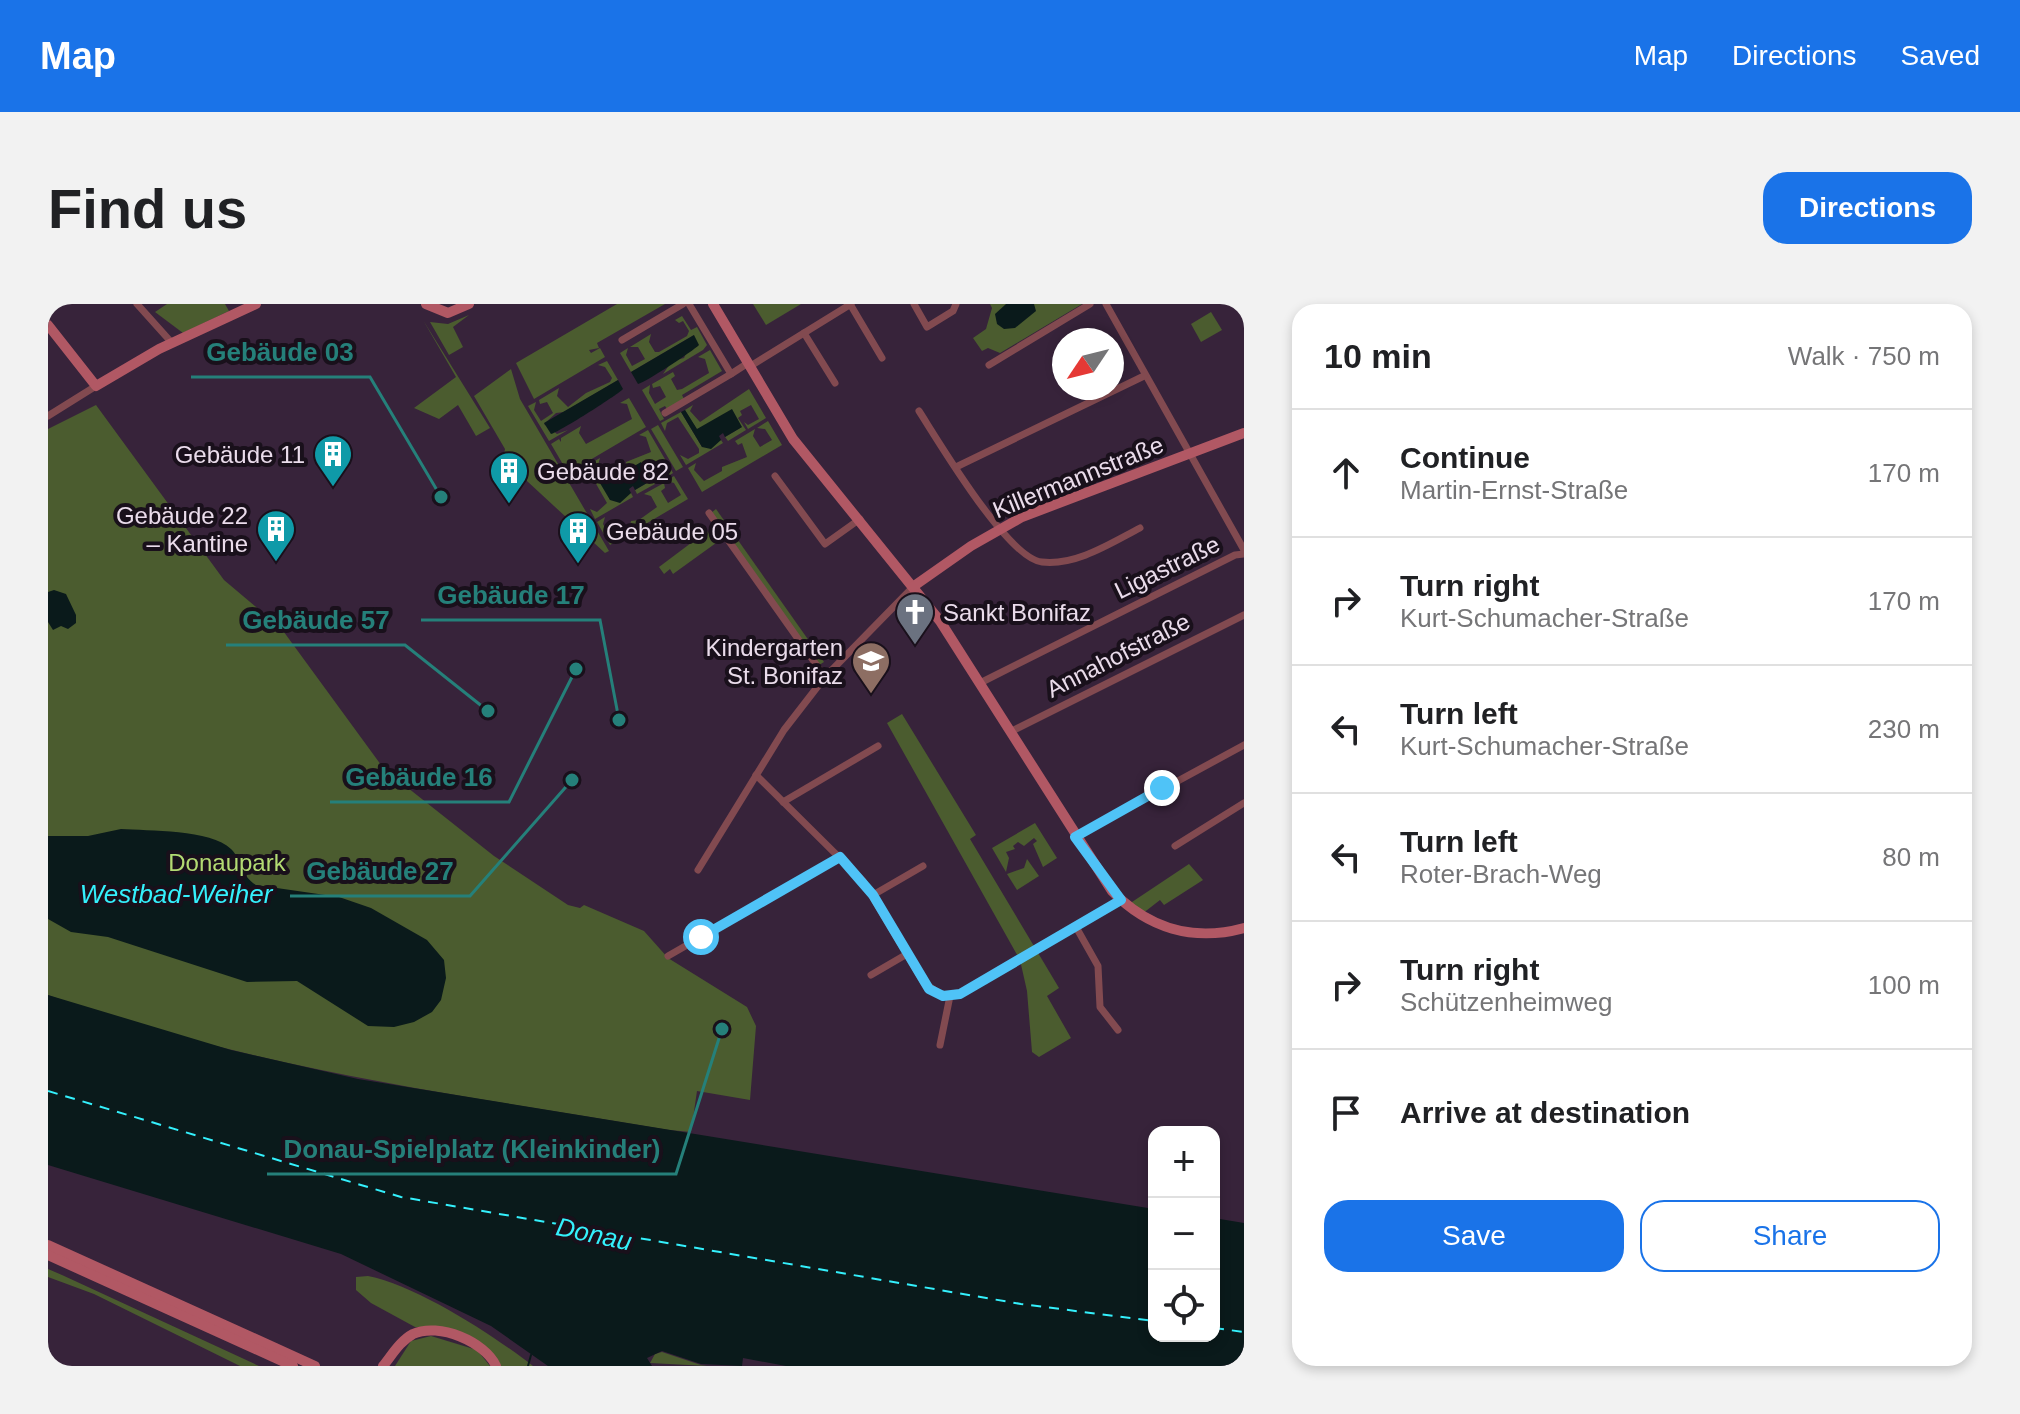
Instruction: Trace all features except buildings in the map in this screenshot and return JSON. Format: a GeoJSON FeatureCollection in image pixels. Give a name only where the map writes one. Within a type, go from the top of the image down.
{"type":"FeatureCollection","features":[{"type":"Feature","properties":{"kind":"street"},"geometry":{"type":"LineString","coordinates":[[137,304],[172,343]]}},
{"type":"Feature","properties":{"kind":"street"},"geometry":{"type":"LineString","coordinates":[[48,416],[172,343],[256,304]]}},
{"type":"Feature","properties":{"kind":"street"},"geometry":{"type":"LineString","coordinates":[[426,304],[448,313],[469,304]]}},
{"type":"Feature","properties":{"kind":"street"},"geometry":{"type":"LineString","coordinates":[[622,340],[686,304],[731,374]]}},
{"type":"Feature","properties":{"kind":"street"},"geometry":{"type":"LineString","coordinates":[[713,304],[800,447],[914,586],[980,683],[1075,837],[1121,900],[1133,912],[1177,931],[1211,934],[1244,928]]}},
{"type":"Feature","properties":{"kind":"street"},"geometry":{"type":"LineString","coordinates":[[665,413],[851,304],[882,358]]}},
{"type":"Feature","properties":{"kind":"street"},"geometry":{"type":"LineString","coordinates":[[914,304],[927,327],[953,311],[956,304]]}},
{"type":"Feature","properties":{"kind":"street"},"geometry":{"type":"LineString","coordinates":[[989,365],[1090,304]]}},
{"type":"Feature","properties":{"kind":"street"},"geometry":{"type":"LineString","coordinates":[[1106,304],[1244,552]]}},
{"type":"Feature","properties":{"kind":"street"},"geometry":{"type":"LineString","coordinates":[[48,325],[96,386]]}},
{"type":"Feature","properties":{"kind":"street"},"geometry":{"type":"LineString","coordinates":[[804,333],[835,383]]}},
{"type":"Feature","properties":{"kind":"street"},"geometry":{"type":"LineString","coordinates":[[956,467],[1144,376]]}},
{"type":"Feature","properties":{"kind":"street"},"geometry":{"type":"LineString","coordinates":[[919,411],[1000,529],[1021,554],[1040,562],[1078,557],[1140,528]]}},
{"type":"Feature","properties":{"kind":"street","name":"Killermannstraße"},"geometry":{"type":"LineString","coordinates":[[698,870],[756,775],[825,677],[914,586],[1000,529],[1077,493],[1244,433]]}},
{"type":"Feature","properties":{"kind":"street"},"geometry":{"type":"LineString","coordinates":[[775,476],[825,544],[860,519]]}},
{"type":"Feature","properties":{"kind":"street"},"geometry":{"type":"LineString","coordinates":[[709,513],[825,677]]}},
{"type":"Feature","properties":{"kind":"street","name":"Ligastraße"},"geometry":{"type":"LineString","coordinates":[[980,683],[1244,552]]}},
{"type":"Feature","properties":{"kind":"street","name":"Annahofstraße"},"geometry":{"type":"LineString","coordinates":[[1010,732],[1244,615]]}},
{"type":"Feature","properties":{"kind":"street"},"geometry":{"type":"LineString","coordinates":[[1075,837],[1244,745]]}},
{"type":"Feature","properties":{"kind":"street"},"geometry":{"type":"LineString","coordinates":[[783,802],[878,746]]}},
{"type":"Feature","properties":{"kind":"street"},"geometry":{"type":"LineString","coordinates":[[756,775],[840,857],[873,895],[929,989],[950,996],[1121,900]]}},
{"type":"Feature","properties":{"kind":"street"},"geometry":{"type":"LineString","coordinates":[[1175,846],[1244,803]]}},
{"type":"Feature","properties":{"kind":"street"},"geometry":{"type":"LineString","coordinates":[[668,956],[840,857]]}},
{"type":"Feature","properties":{"kind":"street"},"geometry":{"type":"LineString","coordinates":[[873,895],[923,866]]}},
{"type":"Feature","properties":{"kind":"street"},"geometry":{"type":"LineString","coordinates":[[1076,927],[1098,966],[1100,1007],[1118,1030]]}},
{"type":"Feature","properties":{"kind":"street"},"geometry":{"type":"LineString","coordinates":[[871,975],[907,954]]}},
{"type":"Feature","properties":{"kind":"street"},"geometry":{"type":"LineString","coordinates":[[940,1045],[950,996]]}},
{"type":"Feature","properties":{"kind":"street"},"geometry":{"type":"LineString","coordinates":[[48,1245],[316,1366]]}},
{"type":"Feature","properties":{"kind":"street"},"geometry":{"type":"LineString","coordinates":[[48,1255],[293,1366]]}},
{"type":"Feature","properties":{"kind":"street"},"geometry":{"type":"LineString","coordinates":[[383,1366],[417,1333],[441,1332],[477,1345],[496,1366]]}},
{"type":"Feature","properties":{"kind":"street"},"geometry":{"type":"LineString","coordinates":[[392,1366],[394,1354]]}},
{"type":"Feature","properties":{"kind":"green space"},"geometry":{"type":"Polygon","coordinates":[[[167,304],[225,304],[229,311],[183,333],[155,312],[167,304]]]}},
{"type":"Feature","properties":{"kind":"green space"},"geometry":{"type":"Polygon","coordinates":[[[617,304],[665,304],[597,343],[599,348],[589,350],[591,353],[600,348],[605,357],[534,399],[516,363],[617,304]]]}},
{"type":"Feature","properties":{"kind":"green space"},"geometry":{"type":"Polygon","coordinates":[[[753,304],[801,304],[766,325],[753,304]]]}},
{"type":"Feature","properties":{"kind":"green space"},"geometry":{"type":"Polygon","coordinates":[[[990,304],[1082,304],[1000,353],[988,348],[982,351],[973,338],[986,329],[992,308],[990,304]]]}},
{"type":"Feature","properties":{"kind":"green space"},"geometry":{"type":"Polygon","coordinates":[[[1211,312],[1222,330],[1201,342],[1191,324],[1211,312]]]}},
{"type":"Feature","properties":{"kind":"green space"},"geometry":{"type":"Polygon","coordinates":[[[469,315],[453,327],[463,347],[449,355],[430,322],[448,324],[469,315]]]}},
{"type":"Feature","properties":{"kind":"green space"},"geometry":{"type":"Polygon","coordinates":[[[682,316],[691,330],[697,327],[707,345],[703,350],[663,374],[672,361],[684,358],[694,335],[631,372],[620,353],[628,348],[626,355],[632,366],[645,359],[638,347],[630,347],[651,334],[649,342],[655,352],[687,336],[689,331],[683,321],[679,323],[675,320],[682,316]]]}},
{"type":"Feature","properties":{"kind":"green space"},"geometry":{"type":"Polygon","coordinates":[[[423,320],[490,428],[476,436],[458,405],[439,419],[414,408],[456,377],[423,320]]]}},
{"type":"Feature","properties":{"kind":"green space"},"geometry":{"type":"Polygon","coordinates":[[[710,350],[722,371],[682,395],[684,399],[667,409],[665,406],[659,409],[664,419],[660,421],[642,390],[650,385],[649,393],[655,404],[666,397],[660,386],[653,388],[652,384],[673,372],[675,376],[671,379],[677,390],[682,389],[709,373],[705,359],[698,357],[710,350]]]}},
{"type":"Feature","properties":{"kind":"green space"},"geometry":{"type":"Polygon","coordinates":[[[607,361],[618,380],[564,412],[556,413],[544,424],[557,434],[568,430],[549,441],[528,406],[536,402],[534,410],[541,421],[553,413],[547,402],[540,404],[539,400],[559,388],[557,396],[568,407],[586,393],[610,382],[612,378],[605,367],[598,365],[607,361]]]}},
{"type":"Feature","properties":{"kind":"green space"},"geometry":{"type":"Polygon","coordinates":[[[511,369],[520,399],[609,551],[605,553],[503,459],[505,449],[474,396],[511,369]]]}},
{"type":"Feature","properties":{"kind":"green space"},"geometry":{"type":"Polygon","coordinates":[[[749,389],[766,418],[748,429],[744,422],[748,425],[759,419],[751,405],[740,411],[742,415],[738,418],[746,430],[728,441],[725,437],[742,427],[697,430],[685,410],[693,405],[690,411],[700,422],[749,389]]]}},
{"type":"Feature","properties":{"kind":"green space"},"geometry":{"type":"Polygon","coordinates":[[[629,398],[646,427],[568,473],[551,444],[559,439],[561,442],[561,438],[581,426],[579,433],[586,444],[632,419],[627,404],[620,403],[629,398]]]}},
{"type":"Feature","properties":{"kind":"green space","name":"Donaupark"},"geometry":{"type":"Polygon","coordinates":[[[96,405],[224,580],[281,628],[384,769],[494,856],[568,905],[580,908],[584,905],[644,931],[668,958],[747,1007],[756,1026],[750,1100],[697,1091],[691,1132],[669,1130],[433,1091],[277,1061],[200,1042],[48,995],[48,429],[96,405]]]}},
{"type":"Feature","properties":{"kind":"green space"},"geometry":{"type":"Polygon","coordinates":[[[681,412],[702,447],[721,440],[723,443],[686,465],[680,455],[688,459],[699,453],[699,449],[678,417],[667,423],[665,431],[661,423],[681,412]]]}},
{"type":"Feature","properties":{"kind":"green space"},"geometry":{"type":"Polygon","coordinates":[[[768,421],[782,445],[702,492],[688,468],[696,463],[694,470],[704,481],[722,471],[722,467],[747,457],[742,443],[738,445],[735,441],[755,429],[753,436],[760,447],[772,440],[765,429],[757,428],[768,421]]]}},
{"type":"Feature","properties":{"kind":"green space"},"geometry":{"type":"Polygon","coordinates":[[[658,425],[683,467],[676,471],[651,429],[658,425]]]}},
{"type":"Feature","properties":{"kind":"green space"},"geometry":{"type":"Polygon","coordinates":[[[648,430],[673,473],[657,483],[653,477],[656,479],[667,473],[660,460],[649,466],[648,472],[655,484],[637,494],[635,490],[652,480],[605,483],[596,466],[610,500],[631,493],[633,497],[595,519],[590,509],[597,512],[607,503],[591,475],[587,473],[575,484],[570,475],[600,458],[598,465],[605,477],[626,467],[626,462],[651,452],[646,437],[639,435],[648,430]]]}},
{"type":"Feature","properties":{"kind":"green space"},"geometry":{"type":"Polygon","coordinates":[[[674,476],[688,499],[610,545],[597,522],[605,517],[603,524],[609,535],[630,525],[631,521],[639,520],[657,507],[651,496],[644,494],[664,483],[665,488],[661,491],[668,503],[681,495],[674,483],[666,481],[674,476]]]}},
{"type":"Feature","properties":{"kind":"green space"},"geometry":{"type":"Polygon","coordinates":[[[716,509],[824,662],[819,665],[711,513],[716,509]]]}},
{"type":"Feature","properties":{"kind":"green space"},"geometry":{"type":"Polygon","coordinates":[[[707,531],[716,543],[673,574],[670,569],[664,574],[659,567],[707,531]]]}},
{"type":"Feature","properties":{"kind":"green space"},"geometry":{"type":"Polygon","coordinates":[[[902,714],[976,835],[970,839],[1059,988],[1047,996],[1071,1038],[1039,1057],[1032,1052],[1027,991],[1020,960],[887,723],[902,714]]]}},
{"type":"Feature","properties":{"kind":"green space"},"geometry":{"type":"Polygon","coordinates":[[[1035,823],[1057,858],[1043,867],[1033,844],[1037,841],[1034,838],[1024,846],[1018,842],[1013,846],[1015,849],[1006,852],[1009,858],[1006,872],[992,848],[1035,823]]]}},
{"type":"Feature","properties":{"kind":"green space"},"geometry":{"type":"Polygon","coordinates":[[[1027,859],[1039,876],[1017,890],[1007,874],[1024,868],[1027,859]]]}},
{"type":"Feature","properties":{"kind":"green space"},"geometry":{"type":"Polygon","coordinates":[[[1189,864],[1203,880],[1164,905],[1160,900],[1142,914],[1129,904],[1189,864]]]}},
{"type":"Feature","properties":{"kind":"green space"},"geometry":{"type":"Polygon","coordinates":[[[48,1269],[259,1366],[240,1366],[94,1294],[48,1277],[48,1269]]]}},
{"type":"Feature","properties":{"kind":"green space"},"geometry":{"type":"Polygon","coordinates":[[[368,1276],[388,1281],[432,1301],[533,1366],[501,1366],[450,1329],[415,1327],[371,1303],[356,1290],[356,1277],[368,1276]]]}},
{"type":"Feature","properties":{"kind":"green space"},"geometry":{"type":"Polygon","coordinates":[[[431,1336],[477,1350],[490,1366],[395,1366],[411,1341],[431,1336]]]}},
{"type":"Feature","properties":{"kind":"green space"},"geometry":{"type":"Polygon","coordinates":[[[662,1352],[707,1366],[650,1363],[655,1354],[662,1352]]]}},
{"type":"Feature","properties":{"kind":"water"},"geometry":{"type":"Polygon","coordinates":[[[1006,304],[1034,304],[1036,311],[1015,328],[1004,329],[997,324],[995,314],[1006,304]]]}},
{"type":"Feature","properties":{"kind":"water"},"geometry":{"type":"Polygon","coordinates":[[[694,335],[699,345],[638,384],[631,372],[694,335]]]}},
{"type":"Feature","properties":{"kind":"water"},"geometry":{"type":"Polygon","coordinates":[[[618,380],[623,389],[551,434],[544,423],[618,380]]]}},
{"type":"Feature","properties":{"kind":"water"},"geometry":{"type":"Polygon","coordinates":[[[732,409],[742,427],[725,437],[723,433],[719,436],[721,440],[711,449],[702,447],[681,412],[685,410],[697,429],[732,409]]]}},
{"type":"Feature","properties":{"kind":"water"},"geometry":{"type":"Polygon","coordinates":[[[641,462],[652,480],[635,490],[633,486],[629,489],[631,493],[620,503],[610,500],[591,468],[595,466],[606,483],[641,462]]]}},
{"type":"Feature","properties":{"kind":"water"},"geometry":{"type":"Polygon","coordinates":[[[54,590],[66,594],[76,615],[76,623],[68,629],[61,626],[53,630],[48,622],[48,592],[54,590]]]}},
{"type":"Feature","properties":{"kind":"water","name":"Westbad-Weiher"},"geometry":{"type":"Polygon","coordinates":[[[121,829],[195,834],[222,842],[231,849],[247,877],[256,885],[339,897],[371,908],[427,940],[444,960],[446,978],[441,1000],[432,1012],[414,1022],[394,1027],[368,1026],[297,981],[247,982],[108,937],[71,932],[48,919],[48,836],[88,836],[121,829]]]}},
{"type":"Feature","properties":{"kind":"water","name":"Donau"},"geometry":{"type":"Polygon","coordinates":[[[48,995],[231,1050],[358,1079],[1148,1208],[1148,1342],[1220,1342],[1220,1219],[1244,1223],[1244,1366],[786,1366],[743,1358],[742,1366],[701,1364],[662,1351],[647,1358],[652,1366],[548,1366],[491,1326],[341,1254],[48,1165],[48,995]]]}},
{"type":"Feature","properties":{"kind":"waterway"},"geometry":{"type":"LineString","coordinates":[[528,1366],[531,1355]]}},
{"type":"Feature","properties":{"kind":"ferry route"},"geometry":{"type":"LineString","coordinates":[[48,1091],[401,1197],[1021,1304],[1148,1320]]}},
{"type":"Feature","properties":{"kind":"ferry route"},"geometry":{"type":"LineString","coordinates":[[1220,1329],[1244,1332]]}},
{"type":"Feature","properties":{"kind":"place","name":"Gebäude 11"},"geometry":{"type":"Point","coordinates":[333,488]}},
{"type":"Feature","properties":{"kind":"place","name":"Gebäude 03"},"geometry":{"type":"Point","coordinates":[441,497]}},
{"type":"Feature","properties":{"kind":"place","name":"Gebäude 82"},"geometry":{"type":"Point","coordinates":[509,505]}},
{"type":"Feature","properties":{"kind":"place","name":"Gebäude 22 – Kantine"},"geometry":{"type":"Point","coordinates":[276,563]}},
{"type":"Feature","properties":{"kind":"place","name":"Gebäude 05"},"geometry":{"type":"Point","coordinates":[578,565]}},
{"type":"Feature","properties":{"kind":"place","name":"Sankt Bonifaz"},"geometry":{"type":"Point","coordinates":[915,646]}},
{"type":"Feature","properties":{"kind":"place","name":"Gebäude 16"},"geometry":{"type":"Point","coordinates":[576,669]}},
{"type":"Feature","properties":{"kind":"place","name":"Kindergarten St. Bonifaz"},"geometry":{"type":"Point","coordinates":[871,695]}},
{"type":"Feature","properties":{"kind":"place","name":"Gebäude 57"},"geometry":{"type":"Point","coordinates":[488,711]}},
{"type":"Feature","properties":{"kind":"place","name":"Gebäude 17"},"geometry":{"type":"Point","coordinates":[619,720]}},
{"type":"Feature","properties":{"kind":"place","name":"Gebäude 27"},"geometry":{"type":"Point","coordinates":[572,780]}},
{"type":"Feature","properties":{"kind":"place","name":"Donau-Spielplatz (Kleinkinder)"},"geometry":{"type":"Point","coordinates":[722,1029]}},
{"type":"Feature","properties":{"kind":"route"},"geometry":{"type":"LineString","coordinates":[[701,937],[840,857],[873,895],[929,989],[943,996],[960,994],[1121,900],[1075,837],[1162,788]]}}]}
